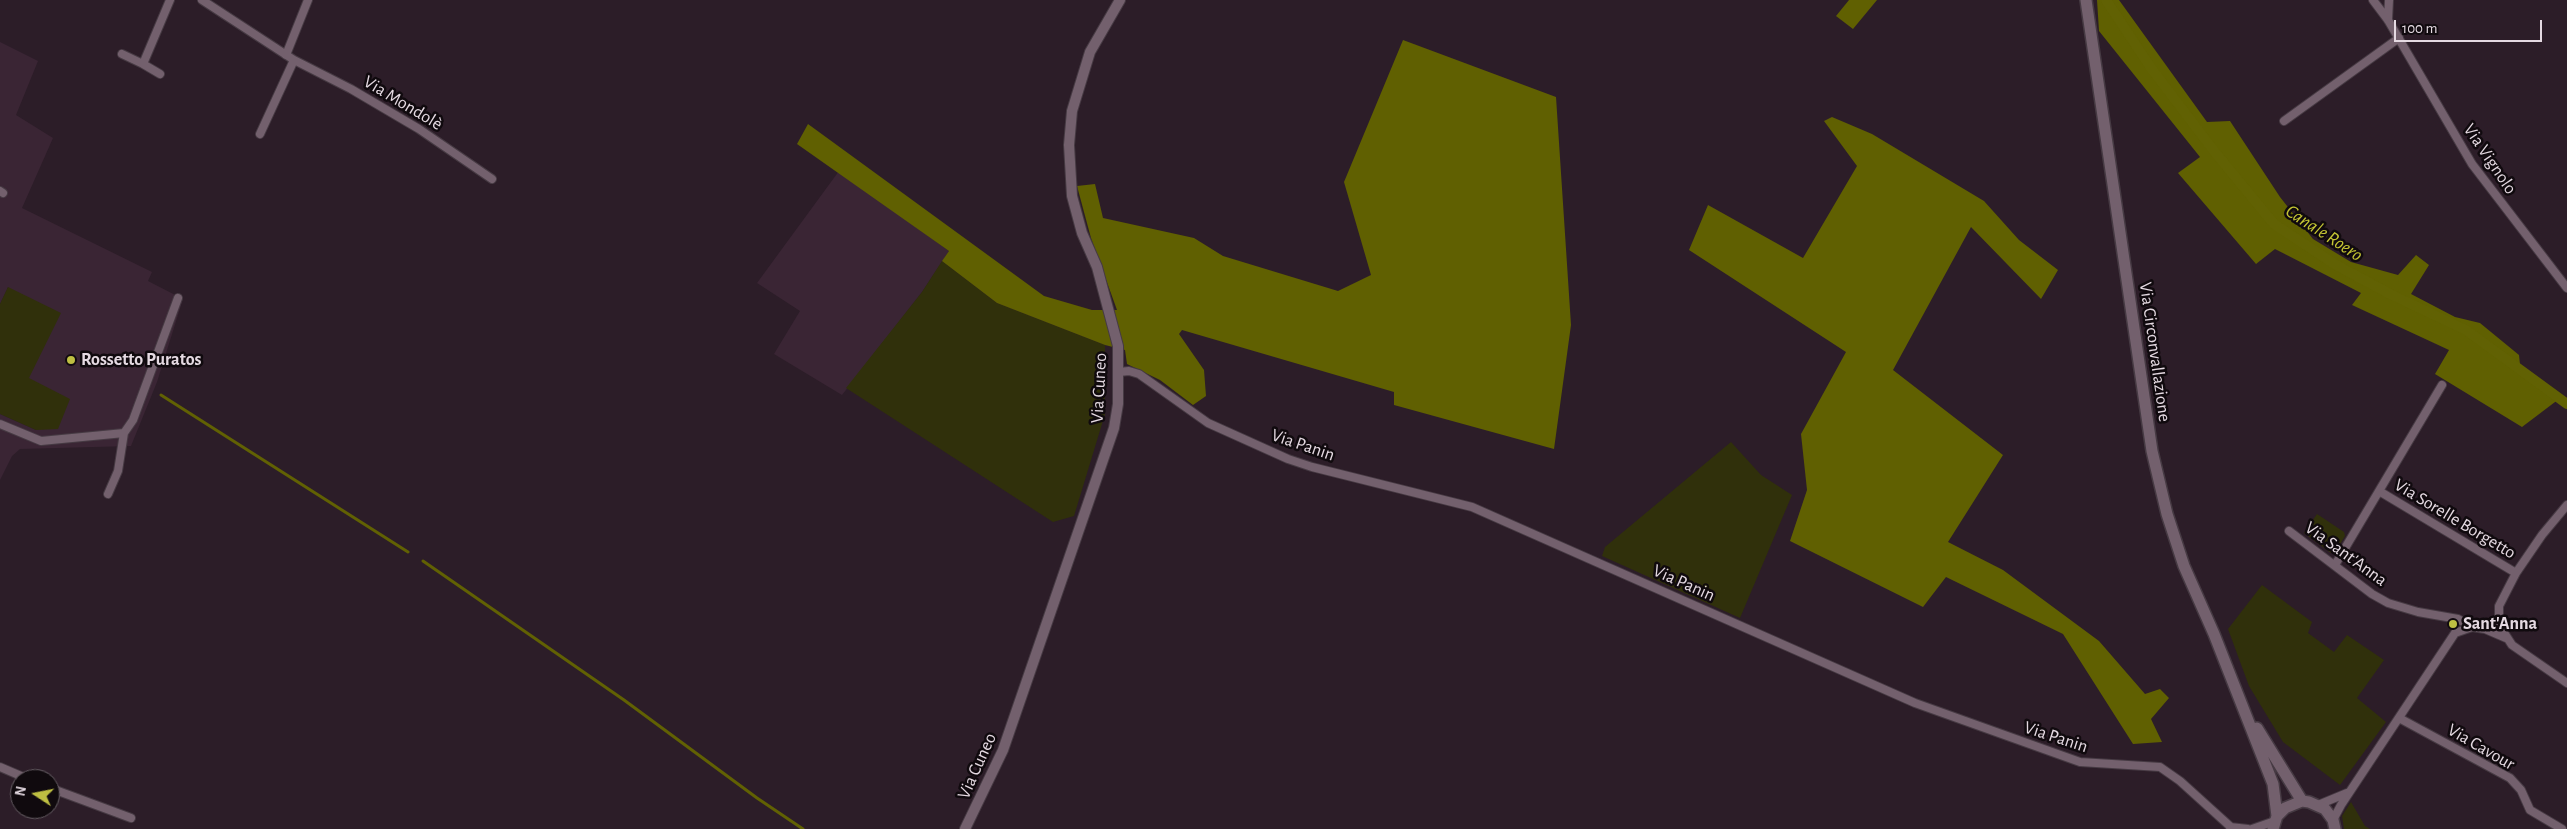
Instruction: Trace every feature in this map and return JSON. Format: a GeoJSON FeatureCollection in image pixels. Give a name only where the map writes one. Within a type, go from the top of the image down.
{"type":"FeatureCollection","features":[{"type":"Feature","properties":{"kind":"main road","name":"Via Circonvallazione"},"geometry":{"type":"LineString","coordinates":[[2086,0],[2152,451],[2167,514],[2184,566],[2239,696],[2273,784],[2275,822]]}},
{"type":"Feature","properties":{"kind":"main road","name":"Via Circonvallazione"},"geometry":{"type":"LineString","coordinates":[[2239,696],[2293,790],[2302,801]]}},
{"type":"Feature","properties":{"kind":"main road"},"geometry":{"type":"LineString","coordinates":[[2275,822],[2285,808],[2302,801],[2318,804],[2334,824]]}},
{"type":"Feature","properties":{"kind":"street"},"geometry":{"type":"LineString","coordinates":[[142,64],[170,0]]}},
{"type":"Feature","properties":{"kind":"street","name":"Via Mondolè"},"geometry":{"type":"LineString","coordinates":[[202,0],[294,60],[351,89],[419,129],[492,179]]}},
{"type":"Feature","properties":{"kind":"street"},"geometry":{"type":"LineString","coordinates":[[286,55],[308,0]]}},
{"type":"Feature","properties":{"kind":"street","name":"Via Cuneo"},"geometry":{"type":"LineString","coordinates":[[965,829],[1003,750],[1106,454],[1118,404],[1118,346],[1072,196],[1069,145],[1072,111],[1090,52],[1120,0]]}},
{"type":"Feature","properties":{"kind":"street","name":"Via Vignolo"},"geometry":{"type":"LineString","coordinates":[[2373,0],[2399,38],[2472,164],[2567,288]]}},
{"type":"Feature","properties":{"kind":"street"},"geometry":{"type":"LineString","coordinates":[[2388,20],[2389,0]]}},
{"type":"Feature","properties":{"kind":"street"},"geometry":{"type":"LineString","coordinates":[[2284,121],[2399,38]]}},
{"type":"Feature","properties":{"kind":"street"},"geometry":{"type":"LineString","coordinates":[[122,54],[160,74]]}},
{"type":"Feature","properties":{"kind":"street"},"geometry":{"type":"LineString","coordinates":[[260,134],[294,60]]}},
{"type":"Feature","properties":{"kind":"street"},"geometry":{"type":"LineString","coordinates":[[108,494],[118,470],[124,433],[133,420],[178,298]]}},
{"type":"Feature","properties":{"kind":"street","name":"Via Panin"},"geometry":{"type":"LineString","coordinates":[[1119,372],[1129,371],[1139,374],[1208,423],[1288,459],[1312,467],[1472,507],[1924,706],[2080,762],[2101,765],[2160,767],[2180,781],[2232,828],[2248,829]]}},
{"type":"Feature","properties":{"kind":"street","name":"Via Sorelle Borgetto"},"geometry":{"type":"LineString","coordinates":[[2335,565],[2442,385]]}},
{"type":"Feature","properties":{"kind":"street"},"geometry":{"type":"LineString","coordinates":[[0,424],[41,441],[124,433]]}},
{"type":"Feature","properties":{"kind":"street","name":"Via Sorelle Borgetto"},"geometry":{"type":"LineString","coordinates":[[2379,492],[2516,573]]}},
{"type":"Feature","properties":{"kind":"street"},"geometry":{"type":"LineString","coordinates":[[2567,505],[2542,535],[2516,573],[2499,606],[2499,625],[2506,638],[2520,652],[2567,683]]}},
{"type":"Feature","properties":{"kind":"street","name":"Via Sant'Anna"},"geometry":{"type":"LineString","coordinates":[[2289,531],[2372,594],[2388,603],[2418,612],[2458,619],[2472,627]]}},
{"type":"Feature","properties":{"kind":"street"},"geometry":{"type":"LineString","coordinates":[[2334,824],[2349,792],[2455,632],[2472,627],[2485,629],[2506,638]]}},
{"type":"Feature","properties":{"kind":"street","name":"Via Cavour"},"geometry":{"type":"LineString","coordinates":[[2399,718],[2510,778],[2522,790],[2530,810],[2562,829]]}},
{"type":"Feature","properties":{"kind":"street"},"geometry":{"type":"LineString","coordinates":[[60,792],[131,818]]}},
{"type":"Feature","properties":{"kind":"street"},"geometry":{"type":"LineString","coordinates":[[2318,804],[2349,792]]}},
{"type":"Feature","properties":{"kind":"street"},"geometry":{"type":"LineString","coordinates":[[2252,829],[2275,822]]}},
{"type":"Feature","properties":{"kind":"shaded area"},"geometry":{"type":"Polygon","coordinates":[[[1849,0],[1877,0],[1853,29],[1836,16],[1849,0]]]}},
{"type":"Feature","properties":{"kind":"shaded area"},"geometry":{"type":"Polygon","coordinates":[[[2097,0],[2119,0],[2207,122],[2230,121],[2280,197],[2313,239],[2351,262],[2398,275],[2416,255],[2429,265],[2411,294],[2455,317],[2480,323],[2519,355],[2521,374],[2559,399],[2522,427],[2435,374],[2449,350],[2352,305],[2361,293],[2275,249],[2256,264],[2178,173],[2200,157],[2099,31],[2097,0]]]}},
{"type":"Feature","properties":{"kind":"shaded area"},"geometry":{"type":"Polygon","coordinates":[[[1403,40],[1556,97],[1571,325],[1554,449],[1394,405],[1394,392],[1182,330],[1179,334],[1204,370],[1206,396],[1193,405],[1160,380],[1127,364],[1125,350],[1105,345],[997,303],[942,261],[949,251],[797,144],[808,124],[1044,296],[1092,310],[1117,310],[1091,238],[1077,186],[1095,184],[1103,218],[1194,238],[1223,256],[1338,291],[1371,275],[1344,182],[1403,40]]]}},
{"type":"Feature","properties":{"kind":"shaded area"},"geometry":{"type":"Polygon","coordinates":[[[0,42],[38,61],[16,115],[53,138],[22,208],[152,272],[148,281],[183,299],[157,382],[131,446],[20,449],[12,456],[0,480],[0,414],[36,430],[29,379],[8,287],[0,304],[0,42]]]}},
{"type":"Feature","properties":{"kind":"shaded area"},"geometry":{"type":"Polygon","coordinates":[[[1832,117],[1872,134],[1984,201],[2019,240],[2058,270],[2041,299],[1971,227],[1893,370],[2003,455],[1948,542],[2003,570],[2099,641],[2145,694],[2160,689],[2169,698],[2151,719],[2162,742],[2133,744],[2063,634],[1946,577],[1923,607],[1790,541],[1807,490],[1801,434],[1846,352],[1689,250],[1708,205],[1803,258],[1857,166],[1824,121],[1832,117]]]}},
{"type":"Feature","properties":{"kind":"shaded area"},"geometry":{"type":"Polygon","coordinates":[[[839,171],[949,251],[922,292],[842,395],[774,354],[800,311],[757,283],[839,171]]]}},
{"type":"Feature","properties":{"kind":"shaded area"},"geometry":{"type":"Polygon","coordinates":[[[942,261],[997,303],[1105,345],[1105,414],[1074,516],[1053,522],[846,388],[922,292],[942,261]]]}},
{"type":"Feature","properties":{"kind":"shaded area"},"geometry":{"type":"Polygon","coordinates":[[[8,287],[61,313],[29,378],[70,399],[58,429],[36,430],[0,414],[0,304],[8,287]]]}},
{"type":"Feature","properties":{"kind":"shaded area"},"geometry":{"type":"Polygon","coordinates":[[[1731,442],[1761,475],[1792,495],[1740,618],[1602,556],[1605,547],[1731,442]]]}},
{"type":"Feature","properties":{"kind":"shaded area"},"geometry":{"type":"Polygon","coordinates":[[[2317,514],[2344,532],[2345,536],[2335,552],[2331,553],[2304,533],[2317,514]]]}},
{"type":"Feature","properties":{"kind":"shaded area"},"geometry":{"type":"Polygon","coordinates":[[[2262,585],[2312,622],[2308,633],[2334,652],[2347,635],[2384,660],[2357,698],[2386,722],[2340,785],[2283,742],[2249,686],[2228,629],[2262,585]]]}},
{"type":"Feature","properties":{"kind":"shaded area"},"geometry":{"type":"Polygon","coordinates":[[[2351,802],[2365,826],[2370,829],[2344,829],[2342,816],[2351,802]]]}},
{"type":"Feature","properties":{"kind":"waterway","name":"Canale Roero"},"geometry":{"type":"LineString","coordinates":[[2106,0],[2151,68],[2214,151],[2274,224],[2336,265],[2392,295],[2466,330],[2567,404]]}},
{"type":"Feature","properties":{"kind":"waterway"},"geometry":{"type":"LineString","coordinates":[[161,395],[408,552]]}},
{"type":"Feature","properties":{"kind":"waterway"},"geometry":{"type":"LineString","coordinates":[[423,561],[624,700],[757,798],[803,829]]}},
{"type":"Feature","properties":{"kind":"place","name":"Rossetto Puratos"},"geometry":{"type":"Point","coordinates":[71,360]}},
{"type":"Feature","properties":{"kind":"place","name":"Sant'Anna"},"geometry":{"type":"Point","coordinates":[2453,624]}}]}
